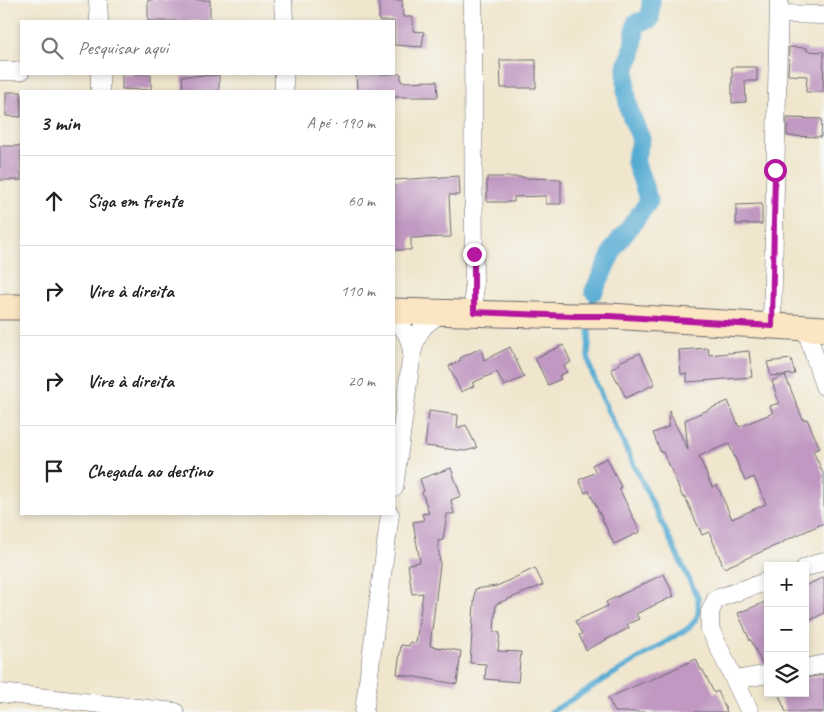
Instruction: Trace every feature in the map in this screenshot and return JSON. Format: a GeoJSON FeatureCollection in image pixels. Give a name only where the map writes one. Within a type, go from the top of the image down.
{"type":"FeatureCollection","features":[{"type":"Feature","properties":{"kind":"street"},"geometry":{"type":"LineString","coordinates":[[98,0],[99,20]]}},
{"type":"Feature","properties":{"kind":"street"},"geometry":{"type":"LineString","coordinates":[[283,0],[284,20]]}},
{"type":"Feature","properties":{"kind":"street"},"geometry":{"type":"LineString","coordinates":[[472,0],[474,312]]}},
{"type":"Feature","properties":{"kind":"street"},"geometry":{"type":"LineString","coordinates":[[772,326],[779,7],[824,15]]}},
{"type":"Feature","properties":{"kind":"street"},"geometry":{"type":"LineString","coordinates":[[0,71],[20,71]]}},
{"type":"Feature","properties":{"kind":"street"},"geometry":{"type":"LineString","coordinates":[[100,75],[100,90]]}},
{"type":"Feature","properties":{"kind":"street"},"geometry":{"type":"LineString","coordinates":[[284,75],[284,90]]}},
{"type":"Feature","properties":{"kind":"street"},"geometry":{"type":"LineString","coordinates":[[0,307],[20,307]]}},
{"type":"Feature","properties":{"kind":"street"},"geometry":{"type":"LineString","coordinates":[[395,311],[609,316],[815,329],[824,386]]}},
{"type":"Feature","properties":{"kind":"street"},"geometry":{"type":"LineString","coordinates":[[395,480],[412,353],[416,337],[427,322],[444,312]]}},
{"type":"Feature","properties":{"kind":"street"},"geometry":{"type":"LineString","coordinates":[[395,321],[409,337],[412,353]]}},
{"type":"Feature","properties":{"kind":"street"},"geometry":{"type":"LineString","coordinates":[[364,712],[390,515]]}},
{"type":"Feature","properties":{"kind":"street"},"geometry":{"type":"LineString","coordinates":[[809,567],[824,561]]}},
{"type":"Feature","properties":{"kind":"street"},"geometry":{"type":"LineString","coordinates":[[750,712],[710,629],[710,612],[716,599],[764,582]]}},
{"type":"Feature","properties":{"kind":"street"},"geometry":{"type":"LineString","coordinates":[[809,667],[824,664]]}},
{"type":"Feature","properties":{"kind":"street"},"geometry":{"type":"LineString","coordinates":[[735,680],[764,675]]}},
{"type":"Feature","properties":{"kind":"street"},"geometry":{"type":"LineString","coordinates":[[0,693],[77,706],[176,712]]}},
{"type":"Feature","properties":{"kind":"building"},"geometry":{"type":"Polygon","coordinates":[[[148,0],[210,0],[210,20],[148,20],[148,0]]]}},
{"type":"Feature","properties":{"kind":"building"},"geometry":{"type":"Polygon","coordinates":[[[379,0],[402,0],[403,17],[413,17],[413,31],[424,32],[422,47],[395,45],[395,20],[379,20],[379,0]]]}},
{"type":"Feature","properties":{"kind":"building"},"geometry":{"type":"Polygon","coordinates":[[[789,47],[807,48],[807,51],[824,52],[823,92],[806,92],[807,76],[788,75],[789,47]]]}},
{"type":"Feature","properties":{"kind":"building"},"geometry":{"type":"Polygon","coordinates":[[[500,60],[536,60],[536,88],[501,88],[500,60]]]}},
{"type":"Feature","properties":{"kind":"building"},"geometry":{"type":"Polygon","coordinates":[[[732,67],[757,67],[757,81],[745,81],[746,102],[732,103],[732,67]]]}},
{"type":"Feature","properties":{"kind":"building"},"geometry":{"type":"Polygon","coordinates":[[[401,74],[401,82],[437,81],[438,97],[395,97],[395,90],[357,90],[356,75],[401,74]]]}},
{"type":"Feature","properties":{"kind":"building"},"geometry":{"type":"Polygon","coordinates":[[[122,75],[151,75],[151,90],[122,89],[122,75]]]}},
{"type":"Feature","properties":{"kind":"building"},"geometry":{"type":"Polygon","coordinates":[[[219,75],[219,90],[183,90],[182,76],[219,75]]]}},
{"type":"Feature","properties":{"kind":"building"},"geometry":{"type":"Polygon","coordinates":[[[6,92],[20,92],[20,117],[6,116],[6,92]]]}},
{"type":"Feature","properties":{"kind":"building"},"geometry":{"type":"Polygon","coordinates":[[[787,118],[822,119],[821,137],[787,136],[787,118]]]}},
{"type":"Feature","properties":{"kind":"building"},"geometry":{"type":"Polygon","coordinates":[[[0,146],[20,146],[20,180],[0,180],[0,146]]]}},
{"type":"Feature","properties":{"kind":"building"},"geometry":{"type":"Polygon","coordinates":[[[459,176],[460,195],[449,195],[451,237],[411,238],[411,250],[395,250],[395,180],[459,176]]]}},
{"type":"Feature","properties":{"kind":"building"},"geometry":{"type":"Polygon","coordinates":[[[487,177],[561,179],[561,204],[546,204],[546,196],[514,197],[514,202],[487,202],[487,177]]]}},
{"type":"Feature","properties":{"kind":"building"},"geometry":{"type":"Polygon","coordinates":[[[762,204],[762,224],[736,224],[736,205],[762,204]]]}},
{"type":"Feature","properties":{"kind":"building"},"geometry":{"type":"Polygon","coordinates":[[[563,345],[571,362],[564,366],[567,372],[559,376],[561,379],[548,385],[535,358],[563,345]]]}},
{"type":"Feature","properties":{"kind":"building"},"geometry":{"type":"Polygon","coordinates":[[[510,347],[524,377],[504,386],[497,372],[472,383],[474,386],[461,392],[449,366],[461,360],[460,358],[481,348],[484,360],[510,347]]]}},
{"type":"Feature","properties":{"kind":"building"},"geometry":{"type":"Polygon","coordinates":[[[708,348],[709,355],[749,351],[752,377],[687,382],[687,374],[681,374],[679,350],[708,348]]]}},
{"type":"Feature","properties":{"kind":"building"},"geometry":{"type":"Polygon","coordinates":[[[640,353],[655,384],[626,398],[611,369],[620,364],[619,362],[640,353]]]}},
{"type":"Feature","properties":{"kind":"building"},"geometry":{"type":"Polygon","coordinates":[[[791,359],[795,374],[771,376],[767,362],[791,359]]]}},
{"type":"Feature","properties":{"kind":"building"},"geometry":{"type":"Polygon","coordinates":[[[785,375],[803,420],[807,419],[820,448],[813,451],[824,475],[824,523],[724,568],[709,532],[702,535],[653,433],[668,427],[669,411],[688,450],[685,420],[728,401],[739,427],[773,413],[770,406],[779,403],[772,381],[785,375]],[[729,444],[699,456],[712,487],[717,485],[732,519],[766,504],[754,477],[745,481],[729,444]]]}},
{"type":"Feature","properties":{"kind":"building"},"geometry":{"type":"Polygon","coordinates":[[[429,411],[458,415],[457,428],[466,425],[477,448],[465,451],[425,446],[429,411]]]}},
{"type":"Feature","properties":{"kind":"building"},"geometry":{"type":"Polygon","coordinates":[[[607,458],[640,532],[614,544],[589,491],[585,493],[579,480],[596,472],[592,465],[607,458]]]}},
{"type":"Feature","properties":{"kind":"building"},"geometry":{"type":"Polygon","coordinates":[[[451,468],[461,496],[451,500],[454,514],[447,514],[443,540],[438,541],[440,565],[430,646],[461,651],[457,684],[397,674],[401,645],[409,646],[410,642],[416,643],[423,593],[412,594],[408,564],[420,562],[413,522],[424,520],[422,514],[429,513],[420,479],[451,468]]]}},
{"type":"Feature","properties":{"kind":"building"},"geometry":{"type":"Polygon","coordinates":[[[535,568],[543,585],[496,604],[494,632],[500,633],[498,651],[521,652],[518,682],[485,679],[486,664],[470,663],[475,589],[497,586],[535,568]]]}},
{"type":"Feature","properties":{"kind":"building"},"geometry":{"type":"Polygon","coordinates":[[[664,574],[674,596],[636,614],[639,619],[627,624],[629,628],[586,650],[579,635],[582,634],[575,621],[608,606],[606,602],[664,574]]]}},
{"type":"Feature","properties":{"kind":"building"},"geometry":{"type":"Polygon","coordinates":[[[824,577],[824,613],[809,621],[809,607],[809,584],[824,577]]]}},
{"type":"Feature","properties":{"kind":"building"},"geometry":{"type":"Polygon","coordinates":[[[764,603],[764,664],[762,664],[750,641],[738,613],[764,603]]]}},
{"type":"Feature","properties":{"kind":"building"},"geometry":{"type":"Polygon","coordinates":[[[696,659],[714,693],[718,691],[727,712],[615,712],[608,698],[696,659]]]}},
{"type":"Feature","properties":{"kind":"building"},"geometry":{"type":"Polygon","coordinates":[[[824,675],[824,712],[786,712],[780,697],[809,697],[809,677],[824,675]]]}},
{"type":"Feature","properties":{"kind":"waterway"},"geometry":{"type":"LineString","coordinates":[[594,291],[615,246],[649,201],[635,160],[641,139],[629,110],[626,90],[626,66],[632,54],[636,23],[650,19],[651,0]]}},
{"type":"Feature","properties":{"kind":"waterway"},"geometry":{"type":"LineString","coordinates":[[591,310],[594,291]]}},
{"type":"Feature","properties":{"kind":"waterway"},"geometry":{"type":"LineString","coordinates":[[551,712],[687,629],[696,619],[698,612],[698,598],[607,409],[592,373],[588,356],[590,322]]}},
{"type":"Feature","properties":{"kind":"route"},"geometry":{"type":"LineString","coordinates":[[474,254],[474,312],[609,316],[772,326],[775,170]]}}]}
